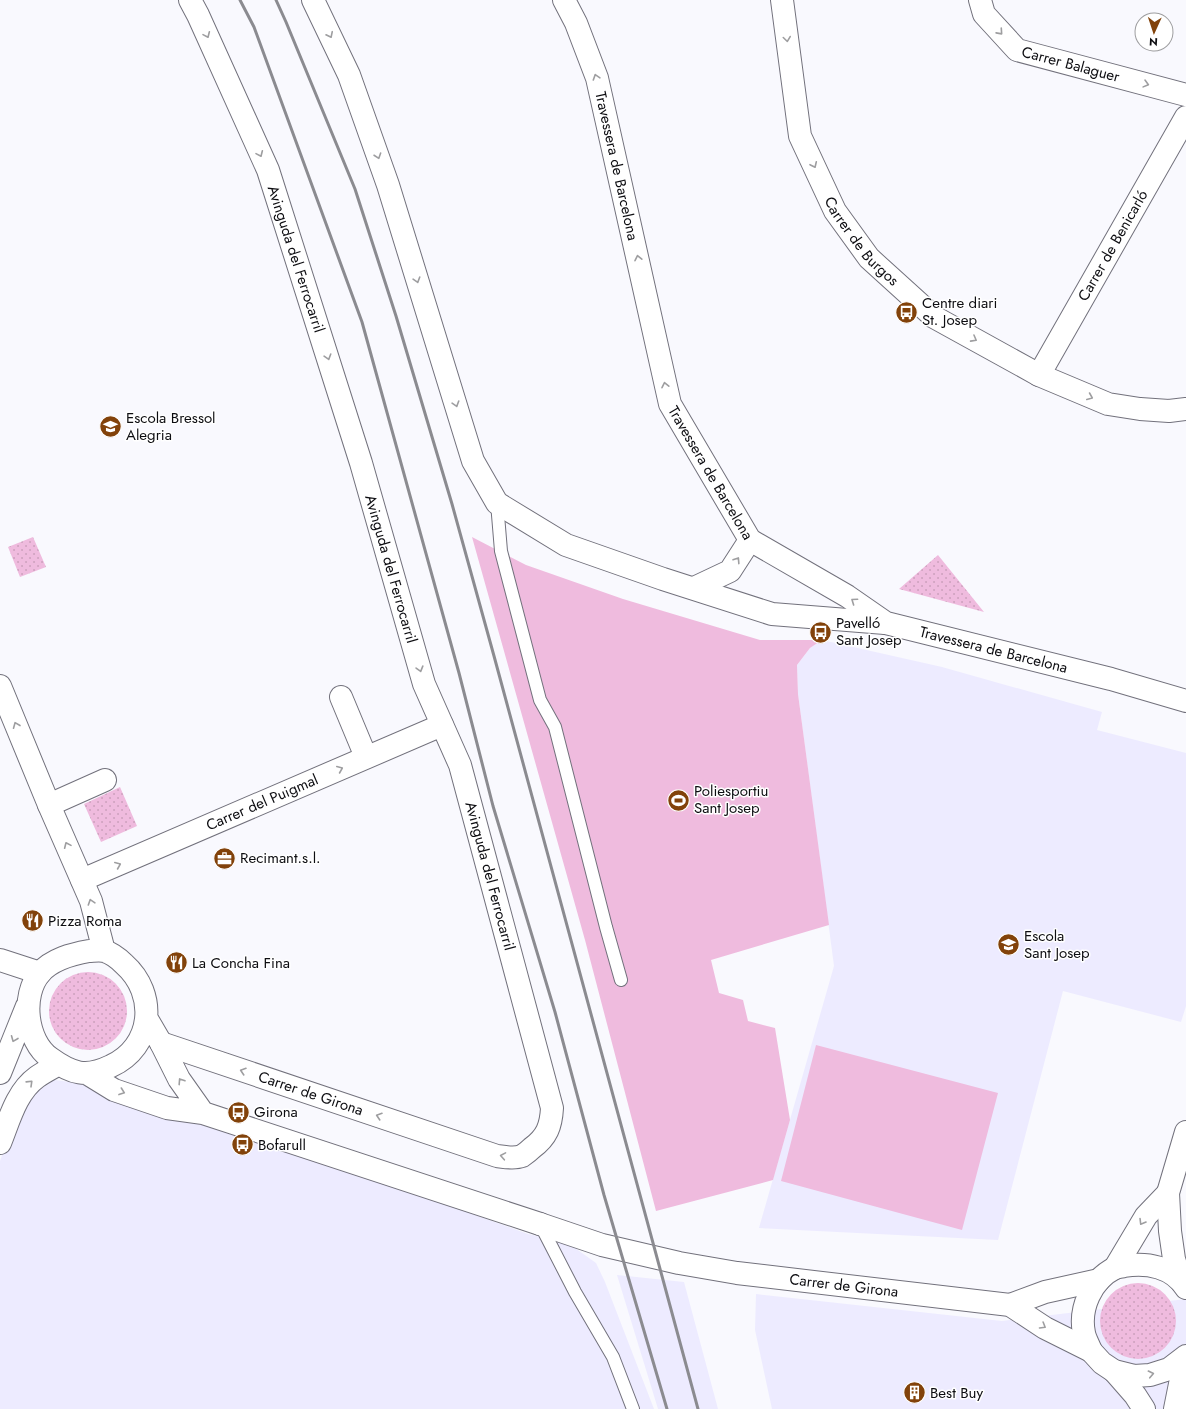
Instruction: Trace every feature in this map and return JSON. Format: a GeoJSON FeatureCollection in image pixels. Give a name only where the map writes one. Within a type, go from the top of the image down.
{"type":"FeatureCollection","features":[{"type":"Feature","properties":{"kind":"street","name":"Avinguda del Ferrocarril"},"geometry":{"type":"LineString","coordinates":[[190,0],[268,170],[361,463],[424,684],[460,765],[552,1108],[552,1121],[547,1132],[538,1144]]}},
{"type":"Feature","properties":{"kind":"street"},"geometry":{"type":"LineString","coordinates":[[313,0],[349,75],[388,185],[473,462],[497,503],[566,545],[772,614],[886,623]]}},
{"type":"Feature","properties":{"kind":"street","name":"Travessera de Barcelona"},"geometry":{"type":"LineString","coordinates":[[564,0],[576,23],[597,78],[670,404],[750,540],[847,596],[886,623],[1111,679],[1186,701]]}},
{"type":"Feature","properties":{"kind":"street","name":"Carrer de Burgos"},"geometry":{"type":"LineString","coordinates":[[782,0],[800,136],[835,211],[869,258],[934,317],[1039,375],[1108,404],[1140,409],[1169,411],[1186,409]]}},
{"type":"Feature","properties":{"kind":"street","name":"Carrer Balaguer"},"geometry":{"type":"LineString","coordinates":[[980,0],[984,14],[1017,50],[1186,95]]}},
{"type":"Feature","properties":{"kind":"street","name":"Carrer de Benicarló"},"geometry":{"type":"LineString","coordinates":[[1039,375],[1186,117]]}},
{"type":"Feature","properties":{"kind":"street"},"geometry":{"type":"LineString","coordinates":[[694,588],[730,571],[750,540]]}},
{"type":"Feature","properties":{"kind":"street"},"geometry":{"type":"LineString","coordinates":[[0,686],[49,805],[92,901],[104,952]]}},
{"type":"Feature","properties":{"kind":"street"},"geometry":{"type":"LineString","coordinates":[[341,697],[366,757]]}},
{"type":"Feature","properties":{"kind":"street","name":"Carrer del Puigmal"},"geometry":{"type":"LineString","coordinates":[[82,880],[442,724]]}},
{"type":"Feature","properties":{"kind":"street"},"geometry":{"type":"LineString","coordinates":[[49,805],[105,780]]}},
{"type":"Feature","properties":{"kind":"street"},"geometry":{"type":"LineString","coordinates":[[0,1073],[28,1005],[32,987],[40,973],[52,963],[70,955],[88,951],[104,952],[119,959],[132,971],[141,985],[146,1004],[146,1019],[142,1037],[133,1051],[121,1062],[88,1074]]}},
{"type":"Feature","properties":{"kind":"street"},"geometry":{"type":"LineString","coordinates":[[0,960],[40,973]]}},
{"type":"Feature","properties":{"kind":"street"},"geometry":{"type":"LineString","coordinates":[[28,1005],[30,1026],[36,1043],[47,1056],[73,1071],[88,1074],[114,1090],[167,1108],[203,1113],[540,1224]]}},
{"type":"Feature","properties":{"kind":"street"},"geometry":{"type":"LineString","coordinates":[[146,1019],[161,1043],[179,1079],[203,1113]]}},
{"type":"Feature","properties":{"kind":"street","name":"Carrer de Girona"},"geometry":{"type":"LineString","coordinates":[[161,1043],[497,1156],[510,1158],[522,1156],[538,1144]]}},
{"type":"Feature","properties":{"kind":"street"},"geometry":{"type":"LineString","coordinates":[[0,1143],[12,1112],[25,1088],[37,1077],[59,1064]]}},
{"type":"Feature","properties":{"kind":"street"},"geometry":{"type":"LineString","coordinates":[[1184,1285],[1174,1259],[1170,1232],[1168,1193],[1186,1132]]}},
{"type":"Feature","properties":{"kind":"street"},"geometry":{"type":"LineString","coordinates":[[1107,1274],[1146,1216],[1168,1193]]}},
{"type":"Feature","properties":{"kind":"street","name":"Carrer de Girona"},"geometry":{"type":"LineString","coordinates":[[540,1224],[602,1245],[679,1264],[737,1273],[1010,1305],[1045,1328],[1091,1351]]}},
{"type":"Feature","properties":{"kind":"street","name":"Carrer de Girona"},"geometry":{"type":"LineString","coordinates":[[1010,1305],[1045,1292],[1107,1274],[1134,1264],[1152,1265],[1167,1270],[1184,1285]]}},
{"type":"Feature","properties":{"kind":"street","name":"Carrer de Girona"},"geometry":{"type":"LineString","coordinates":[[1107,1274],[1089,1293],[1084,1312],[1084,1334],[1091,1351],[1102,1363],[1114,1372],[1134,1376],[1150,1375],[1169,1369],[1186,1358]]}},
{"type":"Feature","properties":{"kind":"street"},"geometry":{"type":"LineString","coordinates":[[1175,1409],[1186,1358]]}},
{"type":"Feature","properties":{"kind":"street"},"geometry":{"type":"LineString","coordinates":[[1114,1372],[1135,1395],[1144,1409]]}},
{"type":"Feature","properties":{"kind":"lane"},"geometry":{"type":"LineString","coordinates":[[497,503],[501,551],[540,700],[555,727],[620,980]]}},
{"type":"Feature","properties":{"kind":"lane"},"geometry":{"type":"LineString","coordinates":[[540,1224],[575,1292],[612,1357],[633,1409]]}},
{"type":"Feature","properties":{"kind":"shaded area"},"geometry":{"type":"Polygon","coordinates":[[[33,537],[46,567],[20,577],[8,547],[33,537]]]}},
{"type":"Feature","properties":{"kind":"shaded area","name":"Poliesportiu Sant Josep"},"geometry":{"type":"Polygon","coordinates":[[[472,537],[526,565],[623,599],[760,640],[822,640],[810,648],[797,665],[798,694],[829,925],[711,960],[719,993],[743,1000],[748,1021],[775,1028],[790,1120],[773,1180],[656,1211],[585,940],[472,537]]]}},
{"type":"Feature","properties":{"kind":"shaded area"},"geometry":{"type":"Polygon","coordinates":[[[938,555],[984,612],[899,589],[938,555]]]}},
{"type":"Feature","properties":{"kind":"shaded area","name":"Escola Sant Josep"},"geometry":{"type":"Polygon","coordinates":[[[822,640],[942,667],[1102,712],[1097,730],[1186,753],[1186,1006],[1181,1022],[1063,991],[998,1240],[759,1228],[834,966],[798,694],[797,665],[810,648],[822,640]]]}},
{"type":"Feature","properties":{"kind":"shaded area"},"geometry":{"type":"Polygon","coordinates":[[[120,787],[137,826],[101,842],[84,804],[120,787]]]}},
{"type":"Feature","properties":{"kind":"shaded area"},"geometry":{"type":"Polygon","coordinates":[[[80,972],[96,972],[110,978],[121,989],[127,1003],[127,1019],[121,1033],[110,1044],[96,1050],[80,1050],[66,1044],[55,1033],[49,1019],[49,1003],[55,989],[66,978],[80,972]]]}},
{"type":"Feature","properties":{"kind":"shaded area"},"geometry":{"type":"Polygon","coordinates":[[[816,1045],[998,1093],[962,1230],[781,1181],[816,1045]]]}},
{"type":"Feature","properties":{"kind":"shaded area"},"geometry":{"type":"Polygon","coordinates":[[[55,1080],[98,1086],[243,1132],[528,1234],[568,1243],[596,1263],[605,1282],[654,1409],[0,1409],[0,1161],[23,1096],[38,1081],[55,1080]]]}},
{"type":"Feature","properties":{"kind":"shaded area"},"geometry":{"type":"Polygon","coordinates":[[[617,1275],[684,1282],[718,1409],[658,1409],[617,1275]]]}},
{"type":"Feature","properties":{"kind":"shaded area"},"geometry":{"type":"Polygon","coordinates":[[[1138,1283],[1153,1286],[1165,1294],[1173,1306],[1176,1321],[1173,1336],[1165,1348],[1153,1356],[1138,1359],[1123,1356],[1111,1348],[1103,1336],[1100,1321],[1103,1306],[1111,1294],[1123,1286],[1138,1283]]]}},
{"type":"Feature","properties":{"kind":"shaded area"},"geometry":{"type":"Polygon","coordinates":[[[756,1294],[1002,1321],[1186,1299],[1186,1409],[772,1409],[755,1330],[756,1294]]]}},
{"type":"Feature","properties":{"kind":"railway"},"geometry":{"type":"LineString","coordinates":[[240,0],[254,27],[362,322],[459,673],[493,806],[555,1012],[604,1195],[667,1409]]}},
{"type":"Feature","properties":{"kind":"railway"},"geometry":{"type":"LineString","coordinates":[[276,0],[355,189],[396,316],[452,504],[494,656],[698,1409]]}},
{"type":"Feature","properties":{"kind":"place","name":"Centre diari St. Josep"},"geometry":{"type":"Point","coordinates":[907,312]}},
{"type":"Feature","properties":{"kind":"place","name":"Escola Bressol Alegria"},"geometry":{"type":"Point","coordinates":[110,427]}},
{"type":"Feature","properties":{"kind":"place","name":"Pavelló Sant Josep"},"geometry":{"type":"Point","coordinates":[820,632]}},
{"type":"Feature","properties":{"kind":"place","name":"Poliesportiu Sant Josep"},"geometry":{"type":"Point","coordinates":[679,800]}},
{"type":"Feature","properties":{"kind":"place","name":"Recimant.s.l."},"geometry":{"type":"Point","coordinates":[225,858]}},
{"type":"Feature","properties":{"kind":"place","name":"Pizza Roma"},"geometry":{"type":"Point","coordinates":[32,921]}},
{"type":"Feature","properties":{"kind":"place","name":"Escola Sant Josep"},"geometry":{"type":"Point","coordinates":[1009,945]}},
{"type":"Feature","properties":{"kind":"place","name":"La Concha Fina"},"geometry":{"type":"Point","coordinates":[176,963]}},
{"type":"Feature","properties":{"kind":"place","name":"Girona"},"geometry":{"type":"Point","coordinates":[239,1112]}},
{"type":"Feature","properties":{"kind":"place","name":"Bofarull"},"geometry":{"type":"Point","coordinates":[242,1145]}},
{"type":"Feature","properties":{"kind":"place","name":"Best Buy"},"geometry":{"type":"Point","coordinates":[914,1393]}}]}
